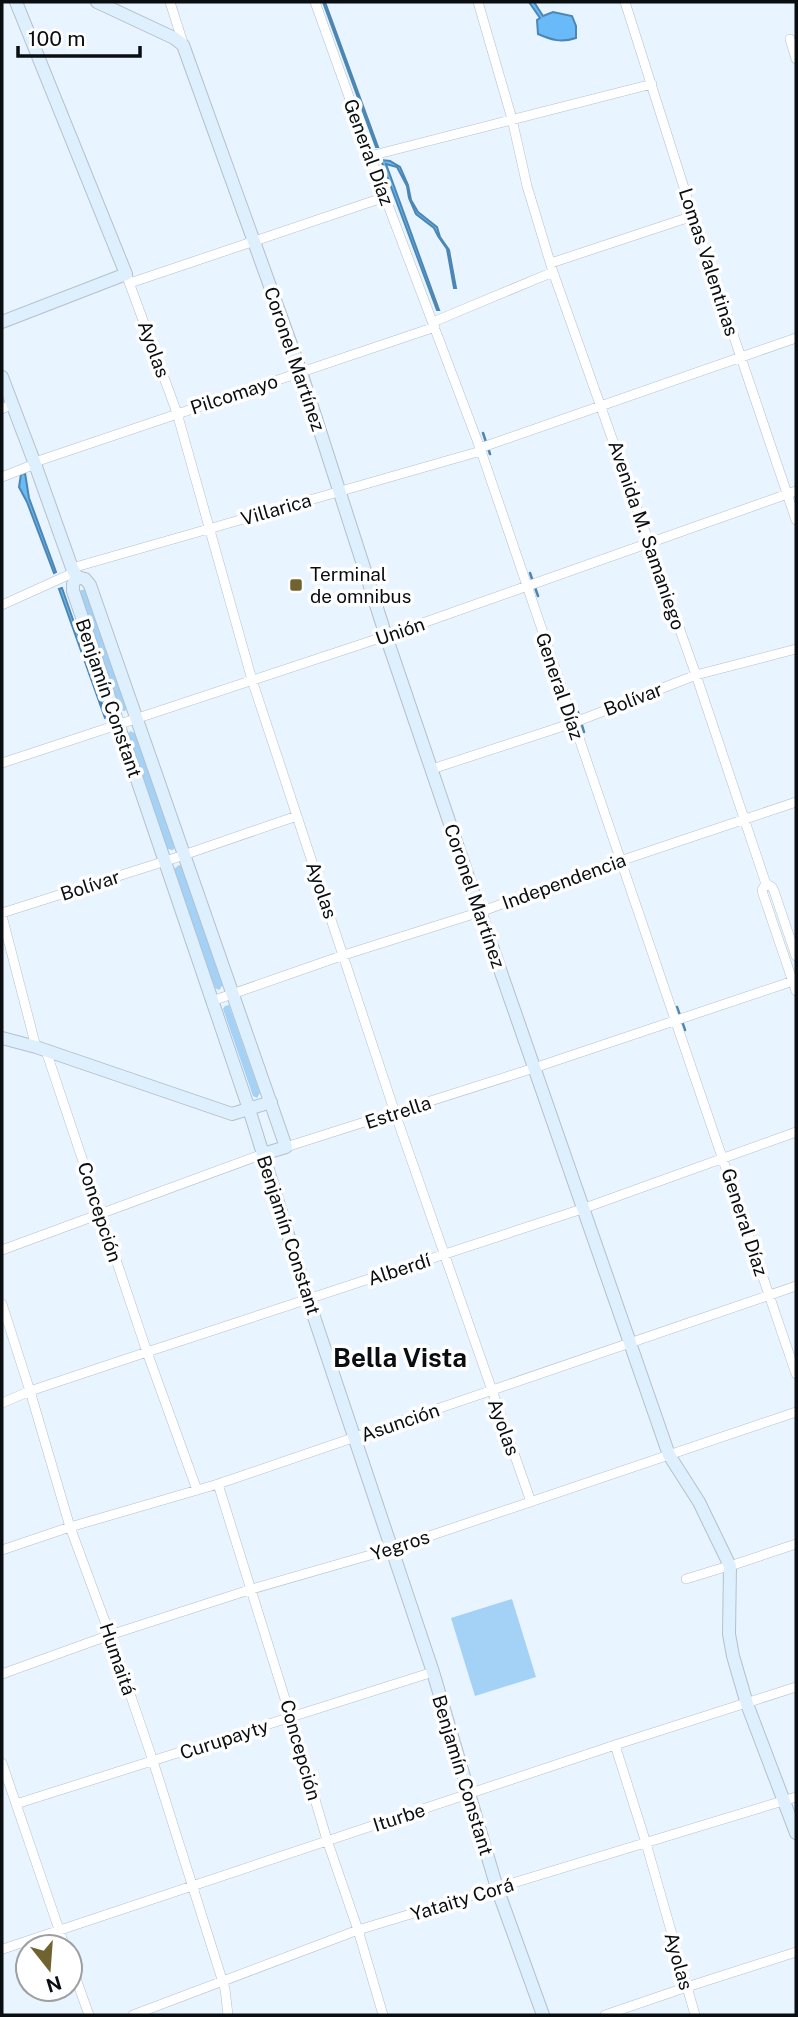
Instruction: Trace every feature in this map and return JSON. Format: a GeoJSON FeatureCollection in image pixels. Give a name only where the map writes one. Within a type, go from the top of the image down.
{"type":"FeatureCollection","features":[{"type":"Feature","properties":{"kind":"street"},"geometry":{"type":"LineString","coordinates":[[16,2],[128,279]]}},
{"type":"Feature","properties":{"kind":"street"},"geometry":{"type":"LineString","coordinates":[[97,2],[174,38],[183,45]]}},
{"type":"Feature","properties":{"kind":"street"},"geometry":{"type":"LineString","coordinates":[[170,2],[183,45]]}},
{"type":"Feature","properties":{"kind":"street","name":"General Díaz"},"geometry":{"type":"LineString","coordinates":[[315,2],[376,154],[385,197],[438,322],[484,447],[679,1018],[796,1374]]}},
{"type":"Feature","properties":{"kind":"street","name":"Avenida M. Samaniego"},"geometry":{"type":"LineString","coordinates":[[478,2],[512,119],[527,186],[552,268],[696,675],[766,884],[774,891],[796,955]]}},
{"type":"Feature","properties":{"kind":"street","name":"Lomas Valentinas"},"geometry":{"type":"LineString","coordinates":[[625,2],[740,357],[792,493],[796,520]]}},
{"type":"Feature","properties":{"kind":"street"},"geometry":{"type":"LineString","coordinates":[[790,39],[796,59]]}},
{"type":"Feature","properties":{"kind":"street","name":"Coronel Martínez"},"geometry":{"type":"LineString","coordinates":[[183,45],[301,372],[386,636],[668,1455],[699,1502],[726,1567],[730,1645],[747,1704],[790,1799],[796,1833]]}},
{"type":"Feature","properties":{"kind":"street"},"geometry":{"type":"LineString","coordinates":[[376,154],[652,84]]}},
{"type":"Feature","properties":{"kind":"street"},"geometry":{"type":"LineString","coordinates":[[2,322],[128,279],[255,243],[385,197]]}},
{"type":"Feature","properties":{"kind":"street","name":"Pilcomayo"},"geometry":{"type":"LineString","coordinates":[[2,477],[438,322],[552,268],[693,216]]}},
{"type":"Feature","properties":{"kind":"street","name":"Ayolas"},"geometry":{"type":"LineString","coordinates":[[128,279],[177,414],[252,680],[395,1113],[531,1502]]}},
{"type":"Feature","properties":{"kind":"street","name":"Villarica"},"geometry":{"type":"LineString","coordinates":[[2,605],[74,572],[210,528],[484,447],[796,338]]}},
{"type":"Feature","properties":{"kind":"street","name":"Benjamín Constant"},"geometry":{"type":"LineString","coordinates":[[2,377],[7,407],[28,466],[74,572],[73,592],[113,727],[164,861],[249,1109],[308,1299],[433,1672],[497,1888],[543,2015]]}},
{"type":"Feature","properties":{"kind":"street","name":"Unión"},"geometry":{"type":"LineString","coordinates":[[2,764],[386,636],[792,493]]}},
{"type":"Feature","properties":{"kind":"street","name":"Benjamín Constant"},"geometry":{"type":"LineString","coordinates":[[74,572],[90,585],[286,1147]]}},
{"type":"Feature","properties":{"kind":"street","name":"Bolívar"},"geometry":{"type":"LineString","coordinates":[[432,769],[578,721],[696,675],[796,649]]}},
{"type":"Feature","properties":{"kind":"street","name":"Independencia"},"geometry":{"type":"LineString","coordinates":[[212,1001],[480,912],[625,859],[796,802]]}},
{"type":"Feature","properties":{"kind":"street","name":"Bolívar"},"geometry":{"type":"LineString","coordinates":[[2,915],[297,816]]}},
{"type":"Feature","properties":{"kind":"street","name":"Avenida M. Samaniego"},"geometry":{"type":"LineString","coordinates":[[766,884],[762,890],[763,894],[795,984]]}},
{"type":"Feature","properties":{"kind":"street","name":"Concepción"},"geometry":{"type":"LineString","coordinates":[[2,915],[41,1049],[197,1490]]}},
{"type":"Feature","properties":{"kind":"street"},"geometry":{"type":"LineString","coordinates":[[785,959],[796,955]]}},
{"type":"Feature","properties":{"kind":"street","name":"Estrella"},"geometry":{"type":"LineString","coordinates":[[2,1250],[263,1154],[534,1068],[679,1018],[795,984]]}},
{"type":"Feature","properties":{"kind":"street"},"geometry":{"type":"LineString","coordinates":[[2,1038],[232,1114],[271,1102]]}},
{"type":"Feature","properties":{"kind":"street","name":"Alberdí"},"geometry":{"type":"LineString","coordinates":[[2,1403],[30,1391],[582,1209],[796,1132]]}},
{"type":"Feature","properties":{"kind":"street","name":"Asunción"},"geometry":{"type":"LineString","coordinates":[[2,1550],[354,1439],[796,1286]]}},
{"type":"Feature","properties":{"kind":"street","name":"Humaitá"},"geometry":{"type":"LineString","coordinates":[[2,1304],[70,1527],[153,1761],[222,1982],[228,2015]]}},
{"type":"Feature","properties":{"kind":"street","name":"Yegros"},"geometry":{"type":"LineString","coordinates":[[2,1674],[110,1635],[252,1589],[391,1549],[796,1412]]}},
{"type":"Feature","properties":{"kind":"street","name":"Concepción"},"geometry":{"type":"LineString","coordinates":[[218,1484],[383,2015]]}},
{"type":"Feature","properties":{"kind":"street"},"geometry":{"type":"LineString","coordinates":[[685,1579],[796,1544]]}},
{"type":"Feature","properties":{"kind":"street","name":"Curupayty"},"geometry":{"type":"LineString","coordinates":[[16,1804],[433,1672]]}},
{"type":"Feature","properties":{"kind":"street","name":"Iturbe"},"geometry":{"type":"LineString","coordinates":[[3,1949],[796,1687]]}},
{"type":"Feature","properties":{"kind":"street","name":"Ayolas"},"geometry":{"type":"LineString","coordinates":[[615,1745],[695,2015]]}},
{"type":"Feature","properties":{"kind":"street"},"geometry":{"type":"LineString","coordinates":[[2,1763],[60,1933]]}},
{"type":"Feature","properties":{"kind":"street","name":"Yataity Corá"},"geometry":{"type":"LineString","coordinates":[[133,2015],[358,1930],[790,1799]]}},
{"type":"Feature","properties":{"kind":"street"},"geometry":{"type":"LineString","coordinates":[[605,2015],[796,1952]]}},
{"type":"Feature","properties":{"kind":"shaded area"},"geometry":{"type":"Polygon","coordinates":[[[325,2],[378,147],[376,147],[325,2]]]}},
{"type":"Feature","properties":{"kind":"shaded area"},"geometry":{"type":"Polygon","coordinates":[[[529,2],[534,2],[543,16],[553,12],[572,16],[576,26],[576,38],[557,40],[538,34],[537,20],[540,18],[529,2]]]}},
{"type":"Feature","properties":{"kind":"shaded area"},"geometry":{"type":"Polygon","coordinates":[[[381,160],[390,161],[400,167],[418,212],[437,227],[449,250],[456,288],[447,249],[434,228],[416,214],[409,198],[407,186],[397,167],[386,164],[439,310],[437,310],[381,160]]]}},
{"type":"Feature","properties":{"kind":"shaded area"},"geometry":{"type":"Polygon","coordinates":[[[25,473],[29,498],[56,572],[54,573],[19,487],[21,474],[25,473]]]}},
{"type":"Feature","properties":{"kind":"shaded area"},"geometry":{"type":"Polygon","coordinates":[[[62,588],[107,718],[59,589],[62,588]]]}},
{"type":"Feature","properties":{"kind":"shaded area"},"geometry":{"type":"Polygon","coordinates":[[[85,589],[127,708],[125,711],[119,710],[79,591],[85,589]]]}},
{"type":"Feature","properties":{"kind":"shaded area"},"geometry":{"type":"Polygon","coordinates":[[[130,731],[135,733],[175,847],[173,850],[167,849],[128,735],[130,731]]]}},
{"type":"Feature","properties":{"kind":"shaded area"},"geometry":{"type":"Polygon","coordinates":[[[182,866],[223,985],[219,990],[215,988],[174,869],[182,866]]]}},
{"type":"Feature","properties":{"kind":"shaded area"},"geometry":{"type":"Polygon","coordinates":[[[229,1005],[260,1093],[257,1098],[253,1096],[223,1009],[229,1005]]]}},
{"type":"Feature","properties":{"kind":"shaded area"},"geometry":{"type":"Polygon","coordinates":[[[512,1599],[536,1677],[475,1696],[451,1618],[512,1599]]]}},
{"type":"Feature","properties":{"kind":"waterway"},"geometry":{"type":"LineString","coordinates":[[483,433],[490,454]]}},
{"type":"Feature","properties":{"kind":"waterway"},"geometry":{"type":"LineString","coordinates":[[530,573],[538,596]]}},
{"type":"Feature","properties":{"kind":"waterway"},"geometry":{"type":"LineString","coordinates":[[578,712],[584,732]]}},
{"type":"Feature","properties":{"kind":"waterway"},"geometry":{"type":"LineString","coordinates":[[677,1007],[685,1030]]}},
{"type":"Feature","properties":{"kind":"place","name":"Terminal de omnibus"},"geometry":{"type":"Point","coordinates":[296,585]}},
{"type":"Feature","properties":{"kind":"district","name":"Bella Vista"},"geometry":{"type":"Point","coordinates":[400,1357]}}]}
